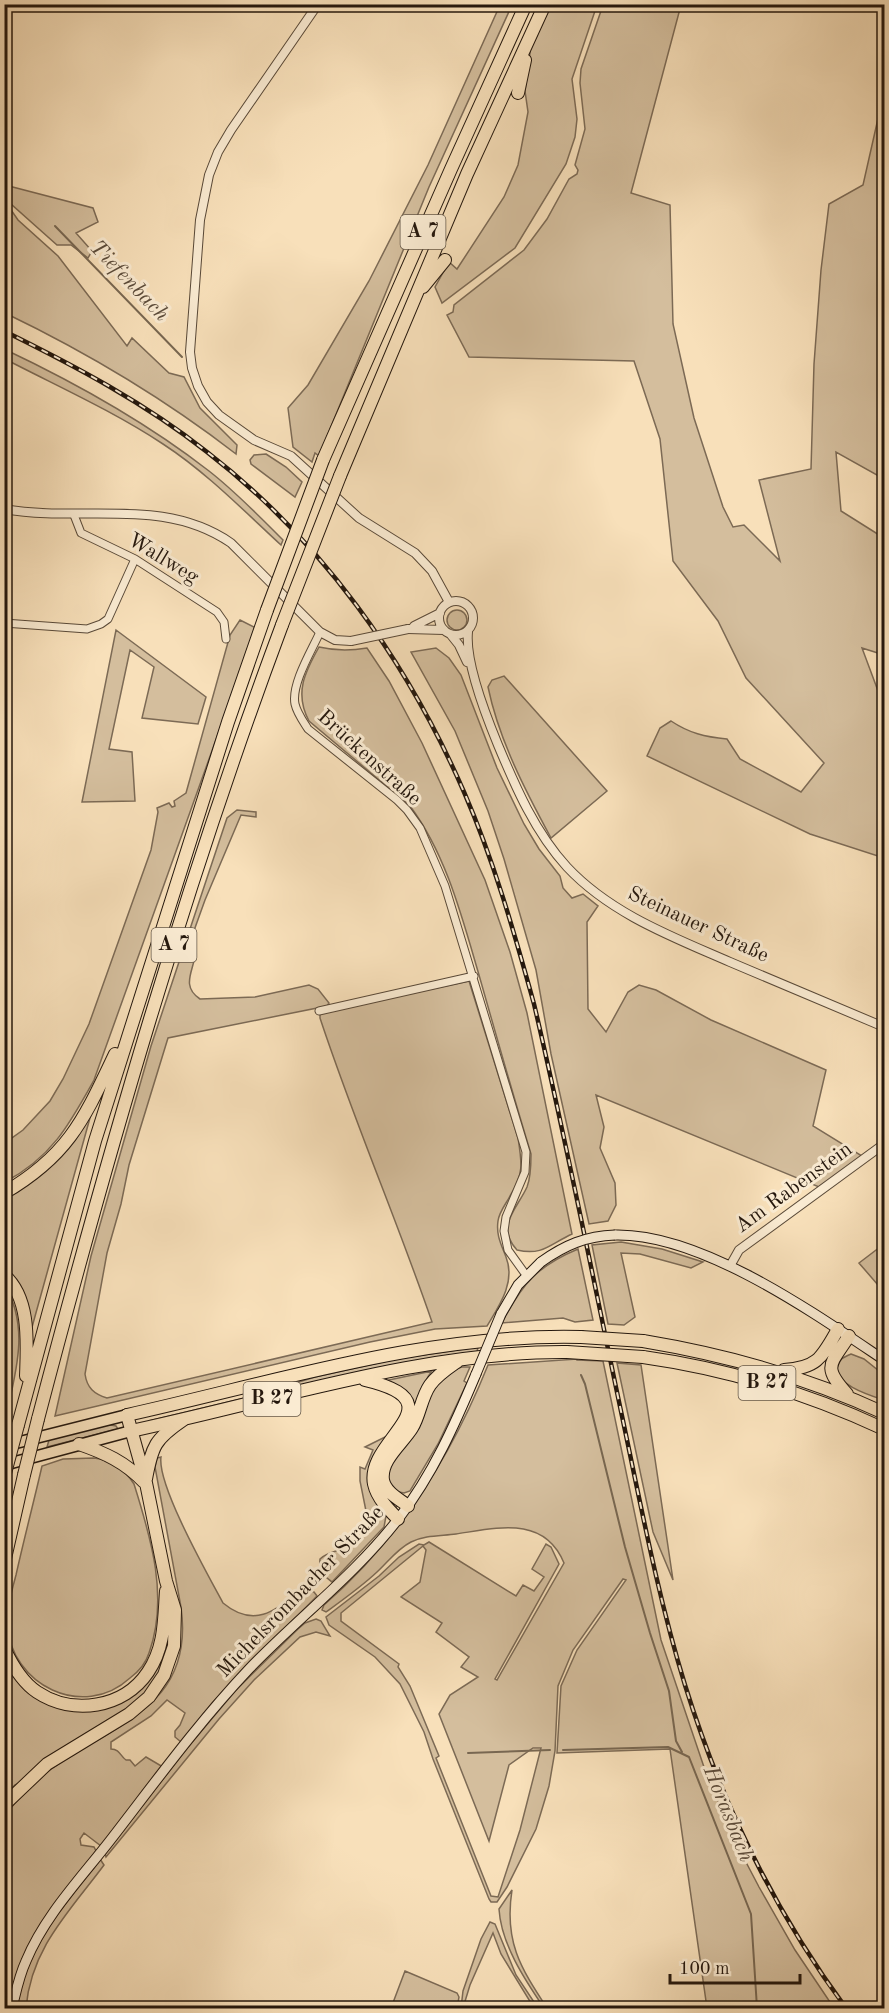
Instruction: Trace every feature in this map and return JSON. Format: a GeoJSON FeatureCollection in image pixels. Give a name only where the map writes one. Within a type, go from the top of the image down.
{"type":"FeatureCollection","features":[{"type":"Feature","properties":{"kind":"highway","name":"A 7"},"geometry":{"type":"LineString","coordinates":[[4,1477],[86,1173],[133,1018],[228,722],[267,610],[323,460],[526,4]]}},
{"type":"Feature","properties":{"kind":"highway","name":"A 7"},"geometry":{"type":"LineString","coordinates":[[4,1563],[38,1419],[130,1082],[243,730],[339,476],[467,174],[545,4]]}},
{"type":"Feature","properties":{"kind":"highway"},"geometry":{"type":"LineString","coordinates":[[518,93],[528,41]]}},
{"type":"Feature","properties":{"kind":"highway"},"geometry":{"type":"LineString","coordinates":[[413,299],[445,260]]}},
{"type":"Feature","properties":{"kind":"highway"},"geometry":{"type":"LineString","coordinates":[[4,1193],[42,1168],[62,1149],[94,1099],[133,1018]]}},
{"type":"Feature","properties":{"kind":"highway"},"geometry":{"type":"LineString","coordinates":[[4,1275],[9,1279],[23,1306],[27,1357],[24,1402]]}},
{"type":"Feature","properties":{"kind":"highway"},"geometry":{"type":"LineString","coordinates":[[777,1371],[798,1369],[815,1363],[843,1333]]}},
{"type":"Feature","properties":{"kind":"highway"},"geometry":{"type":"LineString","coordinates":[[843,1333],[831,1370],[834,1379],[850,1398]]}},
{"type":"Feature","properties":{"kind":"highway","name":"B 27"},"geometry":{"type":"LineString","coordinates":[[127,1415],[338,1366],[428,1349],[504,1339],[581,1337],[643,1341],[719,1355],[777,1371],[885,1413]]}},
{"type":"Feature","properties":{"kind":"highway","name":"B 27"},"geometry":{"type":"LineString","coordinates":[[131,1431],[361,1379],[459,1360],[567,1353],[643,1357],[679,1362],[750,1378],[816,1400],[885,1429]]}},
{"type":"Feature","properties":{"kind":"highway"},"geometry":{"type":"LineString","coordinates":[[408,1506],[387,1490],[383,1482],[386,1463],[412,1428],[427,1390],[459,1360]]}},
{"type":"Feature","properties":{"kind":"highway"},"geometry":{"type":"LineString","coordinates":[[361,1379],[383,1384],[398,1391],[409,1404],[407,1415],[378,1461],[374,1475],[374,1485],[379,1497],[398,1519]]}},
{"type":"Feature","properties":{"kind":"highway"},"geometry":{"type":"LineString","coordinates":[[4,1805],[47,1764],[129,1714],[148,1697],[164,1675],[174,1646],[175,1610],[166,1581],[146,1483],[127,1415]]}},
{"type":"Feature","properties":{"kind":"highway"},"geometry":{"type":"LineString","coordinates":[[146,1483],[150,1456],[158,1439],[183,1420]]}},
{"type":"Feature","properties":{"kind":"highway"},"geometry":{"type":"LineString","coordinates":[[79,1444],[106,1453],[130,1467],[146,1483]]}},
{"type":"Feature","properties":{"kind":"highway"},"geometry":{"type":"LineString","coordinates":[[4,1648],[19,1674],[37,1692],[62,1704],[85,1706],[109,1703],[131,1690],[148,1672],[160,1648],[164,1629],[166,1581]]}},
{"type":"Feature","properties":{"kind":"main road","name":"Michelsrombacher Straße"},"geometry":{"type":"LineString","coordinates":[[12,2008],[20,1976],[38,1937],[66,1895],[180,1750],[250,1668],[348,1575],[408,1506],[439,1456],[510,1295],[526,1275],[541,1262],[570,1244],[589,1238],[615,1235],[655,1239],[730,1266],[766,1285],[885,1360]]}},
{"type":"Feature","properties":{"kind":"main road","name":"B 27"},"geometry":{"type":"LineString","coordinates":[[4,1446],[127,1415]]}},
{"type":"Feature","properties":{"kind":"main road","name":"B 27"},"geometry":{"type":"LineString","coordinates":[[4,1465],[131,1431]]}},
{"type":"Feature","properties":{"kind":"street"},"geometry":{"type":"LineString","coordinates":[[318,4],[231,130],[208,175],[200,220],[190,352],[192,368],[201,393],[219,415],[245,435],[291,456],[359,518],[414,553],[432,571],[449,602]]}},
{"type":"Feature","properties":{"kind":"street"},"geometry":{"type":"LineString","coordinates":[[4,509],[34,514],[155,515],[178,518],[206,528],[237,548],[320,632],[335,640],[351,641],[408,629],[440,614]]}},
{"type":"Feature","properties":{"kind":"street","name":"Wallweg"},"geometry":{"type":"LineString","coordinates":[[74,515],[81,533],[135,559],[217,612],[224,622],[226,639]]}},
{"type":"Feature","properties":{"kind":"street"},"geometry":{"type":"LineString","coordinates":[[4,623],[87,629],[101,624],[108,619],[135,559]]}},
{"type":"Feature","properties":{"kind":"street"},"geometry":{"type":"LineString","coordinates":[[408,629],[461,635],[468,632],[474,622],[472,611],[467,604],[460,601],[449,602],[444,606],[439,622],[447,633]]}},
{"type":"Feature","properties":{"kind":"street","name":"Brückenstraße"},"geometry":{"type":"LineString","coordinates":[[320,632],[297,683],[294,701],[308,729],[407,810],[420,828],[446,886],[526,1152],[525,1172],[506,1217],[504,1231],[508,1250],[526,1275]]}},
{"type":"Feature","properties":{"kind":"street","name":"Steinauer Straße"},"geometry":{"type":"LineString","coordinates":[[468,632],[467,644],[475,679],[491,728],[531,815],[556,854],[583,882],[607,901],[646,924],[885,1027]]}},
{"type":"Feature","properties":{"kind":"street","name":"Steinauer Straße"},"geometry":{"type":"LineString","coordinates":[[447,633],[459,645],[475,679]]}},
{"type":"Feature","properties":{"kind":"street"},"geometry":{"type":"LineString","coordinates":[[319,1011],[474,976]]}},
{"type":"Feature","properties":{"kind":"street","name":"Am Rabenstein"},"geometry":{"type":"LineString","coordinates":[[730,1266],[739,1250],[885,1144]]}},
{"type":"Feature","properties":{"kind":"shaded area"},"geometry":{"type":"Polygon","coordinates":[[[500,5],[512,5],[429,187],[319,456],[315,453],[312,462],[293,447],[288,408],[308,385],[369,281],[428,165],[500,5]]]}},
{"type":"Feature","properties":{"kind":"shaded area"},"geometry":{"type":"Polygon","coordinates":[[[551,5],[597,5],[572,79],[577,119],[575,137],[566,164],[515,248],[442,303],[435,287],[449,262],[457,269],[504,197],[518,165],[528,112],[525,91],[531,45],[551,5]]]}},
{"type":"Feature","properties":{"kind":"shaded area"},"geometry":{"type":"Polygon","coordinates":[[[603,5],[681,5],[631,193],[670,205],[673,324],[694,418],[723,507],[733,527],[744,525],[780,561],[759,480],[811,469],[814,364],[821,270],[829,204],[863,185],[884,92],[884,479],[836,452],[841,511],[884,538],[884,655],[862,648],[884,707],[884,752],[882,752],[884,758],[884,858],[810,834],[647,756],[660,728],[671,721],[697,734],[727,739],[740,759],[801,792],[824,763],[746,678],[718,621],[673,561],[660,439],[634,361],[469,357],[447,315],[453,312],[454,305],[524,250],[547,219],[569,179],[577,174],[578,170],[575,165],[585,129],[580,83],[581,69],[603,5]]]}},
{"type":"Feature","properties":{"kind":"shaded area"},"geometry":{"type":"Polygon","coordinates":[[[5,185],[93,208],[98,222],[76,233],[92,251],[88,258],[71,245],[57,245],[12,205],[9,207],[18,220],[58,256],[127,346],[132,338],[169,373],[184,377],[200,408],[237,445],[236,454],[181,414],[124,378],[5,313],[5,185]]]}},
{"type":"Feature","properties":{"kind":"shaded area"},"geometry":{"type":"Polygon","coordinates":[[[4,349],[110,404],[161,436],[219,479],[247,504],[283,540],[281,545],[224,492],[179,455],[125,421],[5,359],[4,349]]]}},
{"type":"Feature","properties":{"kind":"shaded area"},"geometry":{"type":"Polygon","coordinates":[[[266,454],[286,467],[302,482],[295,497],[251,464],[250,460],[254,455],[266,454]]]}},
{"type":"Feature","properties":{"kind":"shaded area"},"geometry":{"type":"Polygon","coordinates":[[[457,610],[464,613],[467,620],[464,627],[457,630],[450,627],[447,620],[450,613],[457,610]]]}},
{"type":"Feature","properties":{"kind":"shaded area"},"geometry":{"type":"Polygon","coordinates":[[[240,620],[256,628],[94,1080],[67,1125],[47,1151],[5,1182],[5,1143],[23,1130],[50,1101],[89,1024],[151,850],[157,808],[169,803],[172,807],[175,806],[174,801],[186,793],[230,635],[240,620]]]}},
{"type":"Feature","properties":{"kind":"shaded area"},"geometry":{"type":"Polygon","coordinates":[[[116,630],[206,697],[198,724],[142,718],[154,667],[130,650],[109,749],[132,752],[135,801],[82,802],[116,630]]]}},
{"type":"Feature","properties":{"kind":"shaded area"},"geometry":{"type":"Polygon","coordinates":[[[319,647],[343,650],[367,648],[389,681],[422,743],[485,880],[510,952],[527,1013],[572,1234],[546,1248],[533,1251],[517,1250],[508,1233],[510,1218],[528,1183],[531,1154],[452,887],[434,844],[410,806],[309,721],[302,701],[303,683],[309,665],[319,647]]]}},
{"type":"Feature","properties":{"kind":"shaded area"},"geometry":{"type":"Polygon","coordinates":[[[436,648],[449,658],[461,675],[497,768],[524,824],[539,849],[560,876],[563,888],[572,898],[583,894],[598,906],[587,922],[588,1009],[606,1032],[628,992],[639,985],[656,990],[711,1020],[826,1070],[813,1126],[862,1156],[819,1187],[596,1095],[604,1127],[600,1148],[615,1183],[616,1205],[608,1221],[589,1224],[551,1054],[536,970],[504,859],[488,811],[455,731],[411,652],[436,648]]]}},
{"type":"Feature","properties":{"kind":"shaded area"},"geometry":{"type":"Polygon","coordinates":[[[504,676],[607,791],[551,838],[514,764],[493,707],[488,687],[492,680],[504,676]]]}},
{"type":"Feature","properties":{"kind":"shaded area"},"geometry":{"type":"Polygon","coordinates":[[[237,810],[256,812],[256,817],[241,815],[205,900],[191,939],[195,947],[190,978],[193,992],[200,999],[255,997],[309,985],[318,989],[329,1003],[327,1006],[168,1038],[129,1165],[107,1253],[85,1374],[89,1387],[98,1395],[107,1398],[432,1322],[333,1056],[320,1018],[323,1012],[469,981],[518,1138],[520,1175],[498,1221],[498,1235],[509,1266],[508,1285],[487,1326],[435,1329],[370,1342],[55,1416],[91,1256],[151,1046],[227,818],[237,810]]]}},
{"type":"Feature","properties":{"kind":"shaded area"},"geometry":{"type":"Polygon","coordinates":[[[93,1107],[29,1338],[8,1272],[5,1269],[5,1197],[93,1107]]]}},
{"type":"Feature","properties":{"kind":"shaded area"},"geometry":{"type":"Polygon","coordinates":[[[621,1242],[662,1249],[703,1262],[691,1268],[640,1254],[621,1253],[635,1317],[624,1325],[608,1324],[592,1245],[621,1242]]]}},
{"type":"Feature","properties":{"kind":"shaded area"},"geometry":{"type":"Polygon","coordinates":[[[884,1244],[884,1292],[859,1263],[884,1244]]]}},
{"type":"Feature","properties":{"kind":"shaded area"},"geometry":{"type":"Polygon","coordinates":[[[578,1249],[593,1320],[575,1322],[563,1318],[502,1323],[517,1297],[532,1278],[552,1262],[578,1249]]]}},
{"type":"Feature","properties":{"kind":"shaded area"},"geometry":{"type":"Polygon","coordinates":[[[4,1284],[17,1316],[19,1333],[17,1366],[6,1416],[4,1284]]]}},
{"type":"Feature","properties":{"kind":"shaded area"},"geometry":{"type":"Polygon","coordinates":[[[478,1347],[477,1352],[386,1366],[152,1420],[253,1396],[315,1377],[396,1359],[478,1347]]]}},
{"type":"Feature","properties":{"kind":"shaded area"},"geometry":{"type":"Polygon","coordinates":[[[851,1354],[864,1359],[884,1375],[884,1400],[854,1388],[841,1378],[837,1372],[837,1366],[842,1358],[851,1354]]]}},
{"type":"Feature","properties":{"kind":"shaded area"},"geometry":{"type":"Polygon","coordinates":[[[577,1359],[603,1361],[661,1640],[706,1773],[737,1845],[759,1887],[795,1950],[834,2008],[707,2008],[670,1749],[557,1753],[561,1686],[577,1650],[626,1580],[623,1579],[573,1650],[558,1686],[555,1751],[549,1786],[536,1829],[497,1902],[491,1902],[489,1899],[424,1732],[400,1684],[375,1657],[329,1625],[326,1617],[379,1576],[399,1557],[419,1544],[424,1545],[429,1542],[516,1596],[523,1585],[534,1591],[544,1577],[532,1569],[546,1544],[551,1547],[559,1564],[495,1679],[497,1680],[564,1563],[555,1548],[544,1537],[532,1531],[518,1528],[487,1529],[416,1540],[401,1548],[346,1598],[326,1612],[322,1610],[324,1605],[376,1553],[420,1495],[457,1432],[488,1365],[577,1359]],[[423,1546],[341,1613],[341,1621],[399,1664],[398,1667],[410,1686],[439,1756],[436,1758],[491,1896],[498,1897],[520,1830],[541,1748],[533,1748],[509,1765],[489,1841],[439,1714],[450,1695],[478,1677],[461,1667],[469,1657],[436,1632],[442,1623],[401,1597],[420,1582],[426,1550],[423,1546]]]}},
{"type":"Feature","properties":{"kind":"shaded area"},"geometry":{"type":"Polygon","coordinates":[[[617,1363],[641,1365],[673,1580],[653,1532],[617,1363]]]}},
{"type":"Feature","properties":{"kind":"shaded area"},"geometry":{"type":"Polygon","coordinates":[[[470,1367],[464,1381],[467,1383],[438,1444],[410,1491],[404,1493],[394,1491],[386,1477],[388,1470],[426,1397],[449,1371],[470,1367]]]}},
{"type":"Feature","properties":{"kind":"shaded area"},"geometry":{"type":"Polygon","coordinates":[[[432,1371],[426,1381],[415,1414],[391,1450],[381,1470],[382,1488],[397,1505],[396,1508],[389,1504],[383,1496],[378,1484],[378,1472],[381,1461],[409,1418],[413,1407],[412,1401],[403,1389],[384,1381],[432,1371]]]}},
{"type":"Feature","properties":{"kind":"shaded area"},"geometry":{"type":"Polygon","coordinates":[[[106,1424],[116,1426],[118,1429],[47,1447],[49,1440],[106,1424]]]}},
{"type":"Feature","properties":{"kind":"shaded area"},"geometry":{"type":"Polygon","coordinates":[[[387,1436],[384,1527],[332,1582],[323,1572],[320,1559],[326,1554],[354,1543],[368,1521],[360,1481],[360,1467],[365,1469],[373,1450],[365,1447],[387,1436]]]}},
{"type":"Feature","properties":{"kind":"shaded area"},"geometry":{"type":"Polygon","coordinates":[[[161,1457],[162,1470],[175,1508],[223,1603],[234,1611],[254,1616],[272,1611],[299,1591],[314,1592],[317,1596],[212,1703],[181,1742],[175,1737],[175,1731],[185,1713],[167,1700],[151,1716],[111,1742],[111,1749],[118,1751],[135,1766],[146,1757],[163,1767],[101,1846],[84,1833],[80,1839],[81,1845],[94,1847],[96,1851],[39,1928],[9,2008],[5,2008],[5,1815],[44,1775],[145,1708],[163,1690],[176,1668],[182,1641],[181,1607],[155,1467],[157,1458],[161,1457]]]}},
{"type":"Feature","properties":{"kind":"shaded area"},"geometry":{"type":"Polygon","coordinates":[[[94,1458],[117,1466],[134,1484],[155,1568],[158,1590],[155,1632],[144,1664],[130,1678],[111,1691],[92,1696],[71,1696],[52,1690],[35,1679],[21,1664],[12,1646],[7,1612],[42,1466],[63,1459],[94,1458]]]}},
{"type":"Feature","properties":{"kind":"shaded area"},"geometry":{"type":"Polygon","coordinates":[[[169,1594],[168,1658],[146,1696],[15,1785],[5,1795],[4,1656],[19,1681],[89,1708],[147,1676],[169,1594]]]}},
{"type":"Feature","properties":{"kind":"shaded area"},"geometry":{"type":"Polygon","coordinates":[[[316,1619],[321,1621],[330,1636],[316,1632],[300,1637],[254,1680],[219,1719],[106,1857],[105,1854],[183,1753],[236,1690],[298,1629],[305,1623],[316,1619]]]}},
{"type":"Feature","properties":{"kind":"shaded area"},"geometry":{"type":"Polygon","coordinates":[[[100,1859],[104,1865],[54,1931],[44,1949],[29,1987],[26,2008],[16,2008],[25,1974],[40,1942],[100,1859]]]}},
{"type":"Feature","properties":{"kind":"shaded area"},"geometry":{"type":"Polygon","coordinates":[[[512,1890],[510,1924],[516,1953],[547,2008],[544,2008],[522,1974],[504,1935],[499,1909],[512,1890]]]}},
{"type":"Feature","properties":{"kind":"shaded area"},"geometry":{"type":"Polygon","coordinates":[[[490,1922],[495,1924],[516,1975],[538,2008],[534,2008],[501,1954],[493,1933],[470,1985],[463,2008],[461,2008],[463,1991],[481,1939],[490,1922]]]}},
{"type":"Feature","properties":{"kind":"shaded area"},"geometry":{"type":"Polygon","coordinates":[[[405,1971],[457,1993],[459,1997],[457,2008],[391,2008],[405,1971]]]}},
{"type":"Feature","properties":{"kind":"waterway","name":"Tiefenbach"},"geometry":{"type":"LineString","coordinates":[[55,226],[182,357]]}},
{"type":"Feature","properties":{"kind":"waterway","name":"Tiefenbach"},"geometry":{"type":"LineString","coordinates":[[8,241],[11,238]]}},
{"type":"Feature","properties":{"kind":"waterway"},"geometry":{"type":"LineString","coordinates":[[581,1375],[625,1547],[669,1691],[676,1741],[682,1752]]}},
{"type":"Feature","properties":{"kind":"waterway","name":"Horasbach"},"geometry":{"type":"LineString","coordinates":[[563,1750],[668,1747],[689,1757],[751,1914],[757,2008]]}},
{"type":"Feature","properties":{"kind":"waterway","name":"Horasbach"},"geometry":{"type":"LineString","coordinates":[[468,1753],[550,1750]]}},
{"type":"Feature","properties":{"kind":"railway"},"geometry":{"type":"LineString","coordinates":[[4,331],[134,401],[207,452],[248,487],[287,524],[357,606],[388,650],[441,743],[485,844],[534,1004],[650,1551],[685,1685],[715,1771],[752,1854],[796,1933],[846,2008]]}}]}
